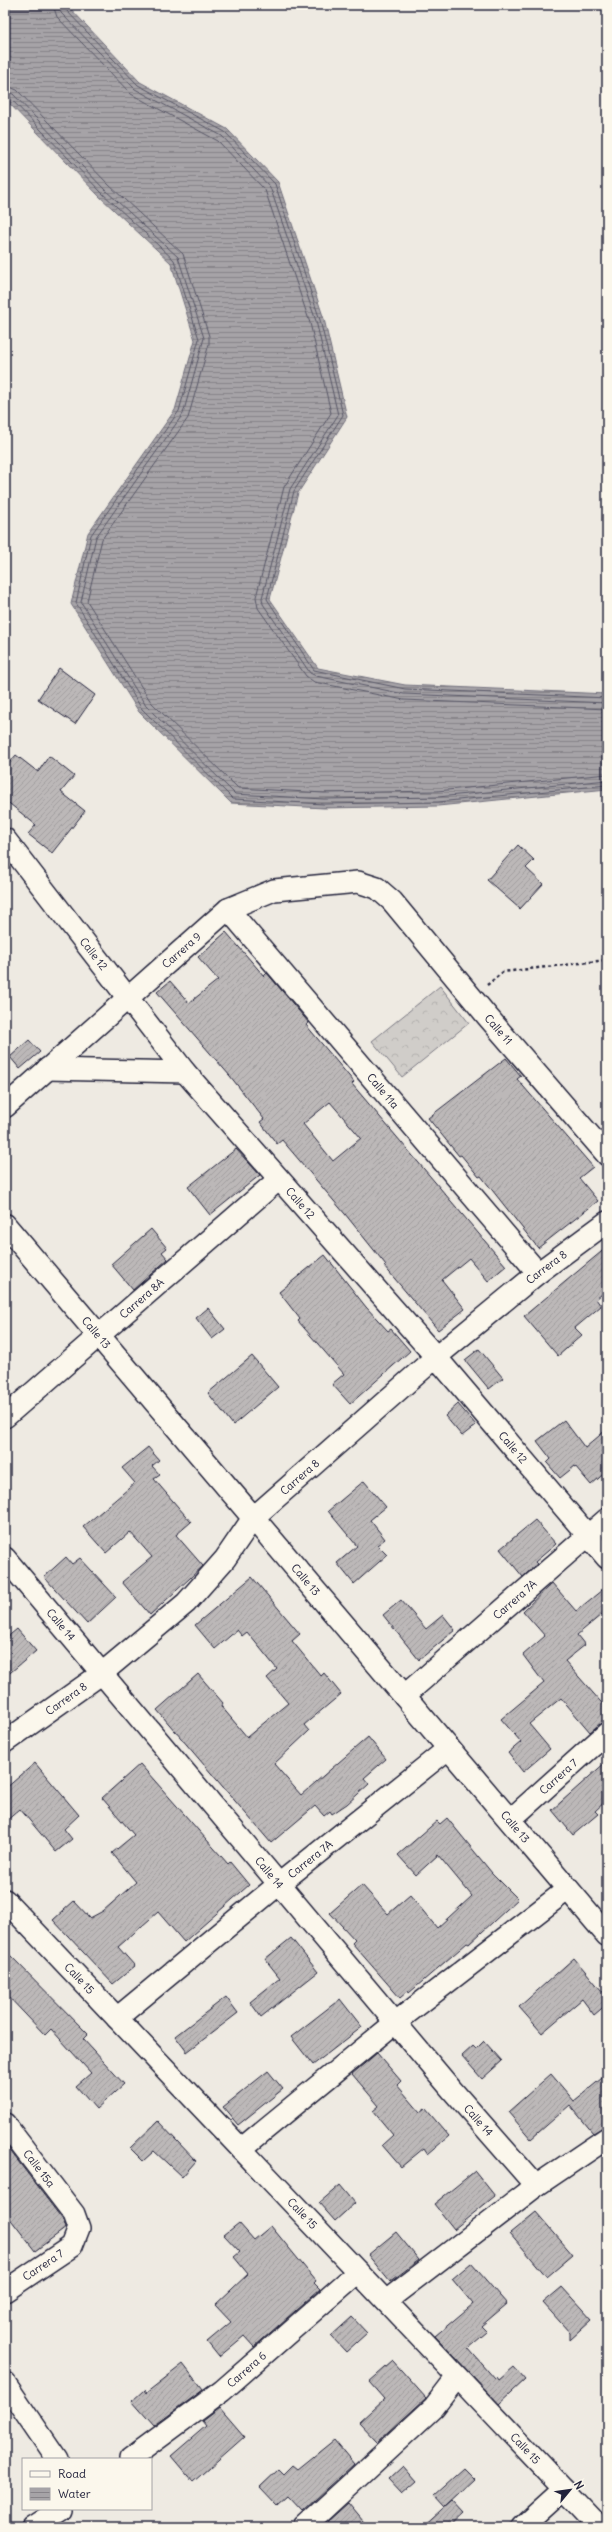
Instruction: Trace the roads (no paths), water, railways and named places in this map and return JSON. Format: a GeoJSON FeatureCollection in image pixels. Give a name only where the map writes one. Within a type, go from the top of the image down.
{"type":"FeatureCollection","features":[{"type":"Feature","properties":{"kind":"highway","name":"Calle 13"},"geometry":{"type":"LineString","coordinates":[[5,1225],[607,1935]]}},
{"type":"Feature","properties":{"kind":"street","name":"Calle 12"},"geometry":{"type":"LineString","coordinates":[[5,840],[185,1072],[278,1180],[436,1357],[607,1558]]}},
{"type":"Feature","properties":{"kind":"street","name":"Carrera 9"},"geometry":{"type":"LineString","coordinates":[[5,1107],[228,909],[274,890],[358,882],[377,888],[392,901]]}},
{"type":"Feature","properties":{"kind":"street","name":"Calle 11"},"geometry":{"type":"LineString","coordinates":[[392,901],[471,997],[607,1155]]}},
{"type":"Feature","properties":{"kind":"street","name":"Calle 11a"},"geometry":{"type":"LineString","coordinates":[[228,909],[538,1273]]}},
{"type":"Feature","properties":{"kind":"street"},"geometry":{"type":"LineString","coordinates":[[47,1069],[185,1072]]}},
{"type":"Feature","properties":{"kind":"street","name":"Carrera 8A"},"geometry":{"type":"LineString","coordinates":[[5,1417],[97,1335],[278,1180]]}},
{"type":"Feature","properties":{"kind":"street","name":"Carrera 8"},"geometry":{"type":"LineString","coordinates":[[5,1742],[101,1674],[186,1603],[225,1559],[253,1518],[436,1357],[538,1273],[607,1222]]}},
{"type":"Feature","properties":{"kind":"street","name":"Carrera 7A"},"geometry":{"type":"LineString","coordinates":[[404,1696],[607,1519]]}},
{"type":"Feature","properties":{"kind":"street","name":"Calle 14"},"geometry":{"type":"LineString","coordinates":[[5,1558],[101,1674],[536,2186]]}},
{"type":"Feature","properties":{"kind":"street","name":"Carrera 7"},"geometry":{"type":"LineString","coordinates":[[510,1820],[607,1733]]}},
{"type":"Feature","properties":{"kind":"street","name":"Carrera 7A"},"geometry":{"type":"LineString","coordinates":[[117,2018],[279,1884],[449,1748]]}},
{"type":"Feature","properties":{"kind":"street"},"geometry":{"type":"LineString","coordinates":[[241,2149],[396,2022],[568,1889]]}},
{"type":"Feature","properties":{"kind":"street","name":"Calle 15"},"geometry":{"type":"LineString","coordinates":[[5,1900],[564,2489],[601,2522]]}},
{"type":"Feature","properties":{"kind":"street","name":"Calle 15a"},"geometry":{"type":"LineString","coordinates":[[5,2124],[74,2214]]}},
{"type":"Feature","properties":{"kind":"street"},"geometry":{"type":"LineString","coordinates":[[386,2302],[536,2186],[607,2138]]}},
{"type":"Feature","properties":{"kind":"street","name":"Carrera 7"},"geometry":{"type":"LineString","coordinates":[[5,2291],[72,2246],[79,2228],[74,2214]]}},
{"type":"Feature","properties":{"kind":"street","name":"Carrera 6"},"geometry":{"type":"LineString","coordinates":[[131,2458],[222,2391],[358,2272]]}},
{"type":"Feature","properties":{"kind":"street"},"geometry":{"type":"LineString","coordinates":[[304,2527],[434,2407],[457,2377]]}},
{"type":"Feature","properties":{"kind":"street"},"geometry":{"type":"LineString","coordinates":[[5,2383],[56,2458]]}},
{"type":"Feature","properties":{"kind":"street"},"geometry":{"type":"LineString","coordinates":[[522,2527],[564,2489]]}},
{"type":"Feature","properties":{"kind":"street"},"geometry":{"type":"LineString","coordinates":[[32,2527],[58,2510]]}},
{"type":"Feature","properties":{"kind":"water"},"geometry":{"type":"Polygon","coordinates":[[[5,5],[67,5],[140,82],[227,129],[278,182],[324,319],[347,417],[298,493],[270,599],[318,668],[405,685],[607,694],[607,789],[438,806],[324,808],[231,803],[139,712],[71,604],[88,533],[175,410],[195,340],[171,263],[99,196],[5,99],[5,5]]]}}]}
